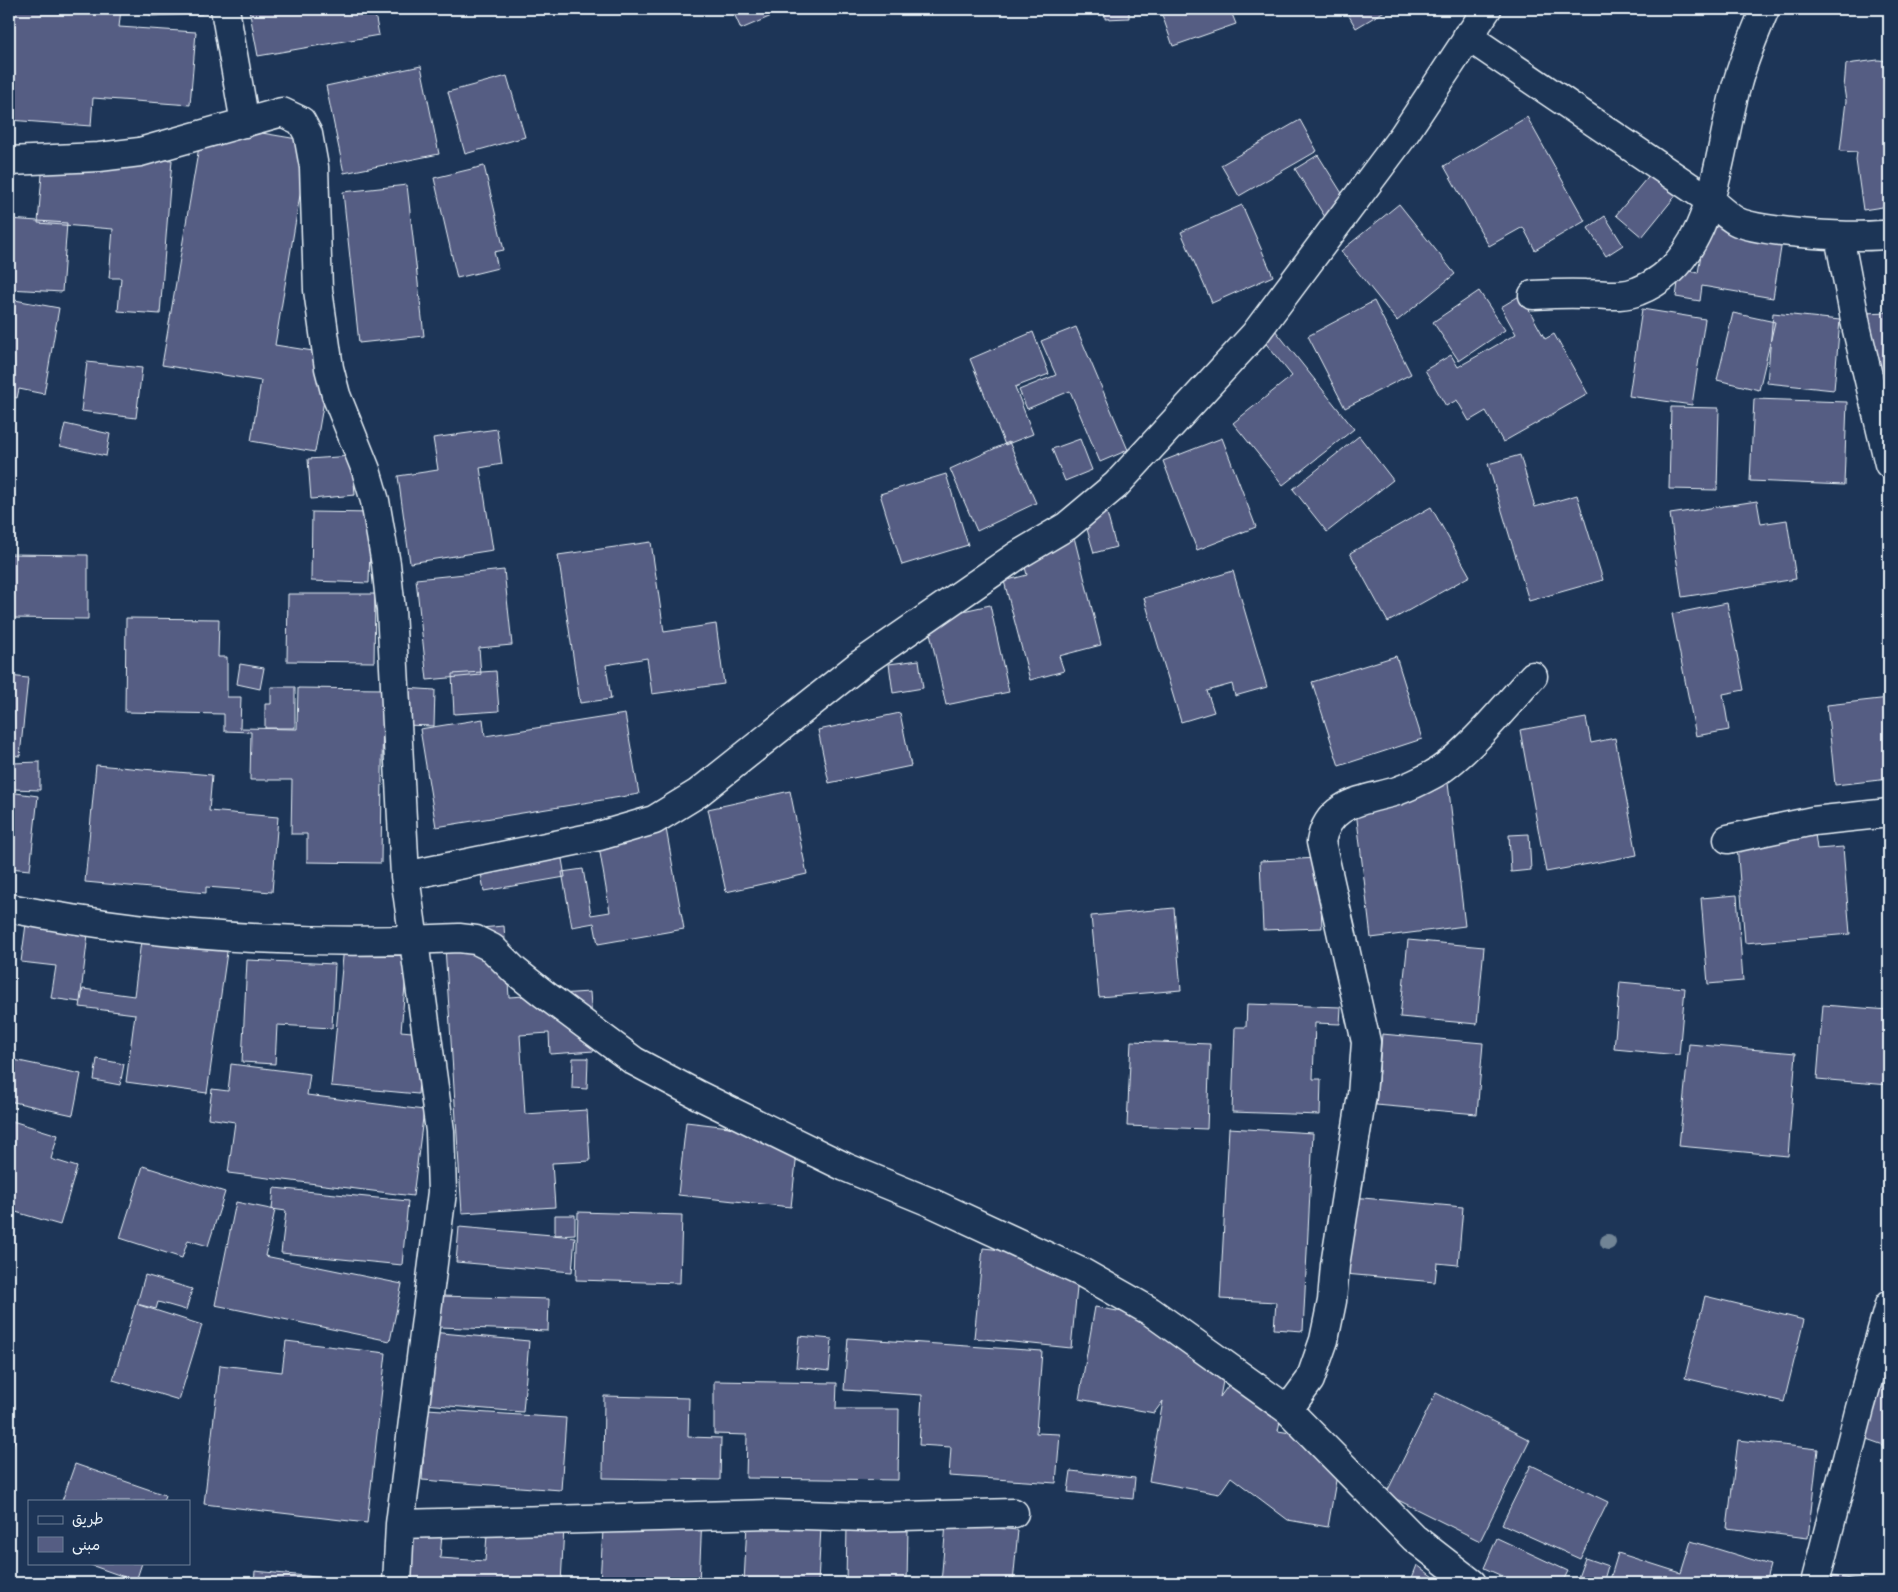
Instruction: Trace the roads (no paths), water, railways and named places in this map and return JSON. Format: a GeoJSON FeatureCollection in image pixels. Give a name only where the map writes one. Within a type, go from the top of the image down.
{"type":"FeatureCollection","features":[{"type":"Feature","properties":{"kind":"street"},"geometry":{"type":"LineString","coordinates":[[225,9],[245,122]]}},
{"type":"Feature","properties":{"kind":"street"},"geometry":{"type":"LineString","coordinates":[[405,876],[599,836],[654,820],[698,794],[859,665],[1018,555],[1066,526],[1116,485],[1255,334],[1403,136],[1467,36],[1487,9]]}},
{"type":"Feature","properties":{"kind":"street"},"geometry":{"type":"LineString","coordinates":[[1533,295],[1586,294],[1620,296],[1640,291],[1665,275],[1684,258],[1694,240],[1709,200],[1737,83],[1765,9]]}},
{"type":"Feature","properties":{"kind":"street"},"geometry":{"type":"LineString","coordinates":[[1467,36],[1709,200],[1737,222],[1763,229],[1839,236],[1889,234]]}},
{"type":"Feature","properties":{"kind":"street"},"geometry":{"type":"LineString","coordinates":[[9,161],[99,157],[140,152],[282,112],[301,121],[308,134],[314,167],[318,290],[329,368],[336,395],[366,470],[375,502],[386,564],[391,610],[405,876],[416,940],[440,1131],[442,1192],[400,1524],[397,1583]]}},
{"type":"Feature","properties":{"kind":"street"},"geometry":{"type":"LineString","coordinates":[[1839,236],[1857,330],[1889,464]]}},
{"type":"Feature","properties":{"kind":"street"},"geometry":{"type":"LineString","coordinates":[[1288,1410],[1310,1380],[1324,1340],[1332,1301],[1362,1095],[1366,1042],[1323,852],[1321,842],[1323,829],[1333,816],[1352,802],[1398,790],[1433,775],[1458,755],[1533,676]]}},
{"type":"Feature","properties":{"kind":"street"},"geometry":{"type":"LineString","coordinates":[[1728,839],[1813,821],[1889,812]]}},
{"type":"Feature","properties":{"kind":"street"},"geometry":{"type":"LineString","coordinates":[[9,908],[49,916],[172,932],[238,938],[340,942],[459,938],[476,940],[492,948],[515,971],[634,1061],[698,1096],[846,1167],[930,1202],[1083,1273],[1150,1312],[1288,1410],[1414,1538],[1472,1583]]}},
{"type":"Feature","properties":{"kind":"street"},"geometry":{"type":"LineString","coordinates":[[1816,1583],[1860,1408],[1889,1305]]}},
{"type":"Feature","properties":{"kind":"street"},"geometry":{"type":"LineString","coordinates":[[400,1524],[772,1514],[866,1517],[1014,1512]]}}]}
